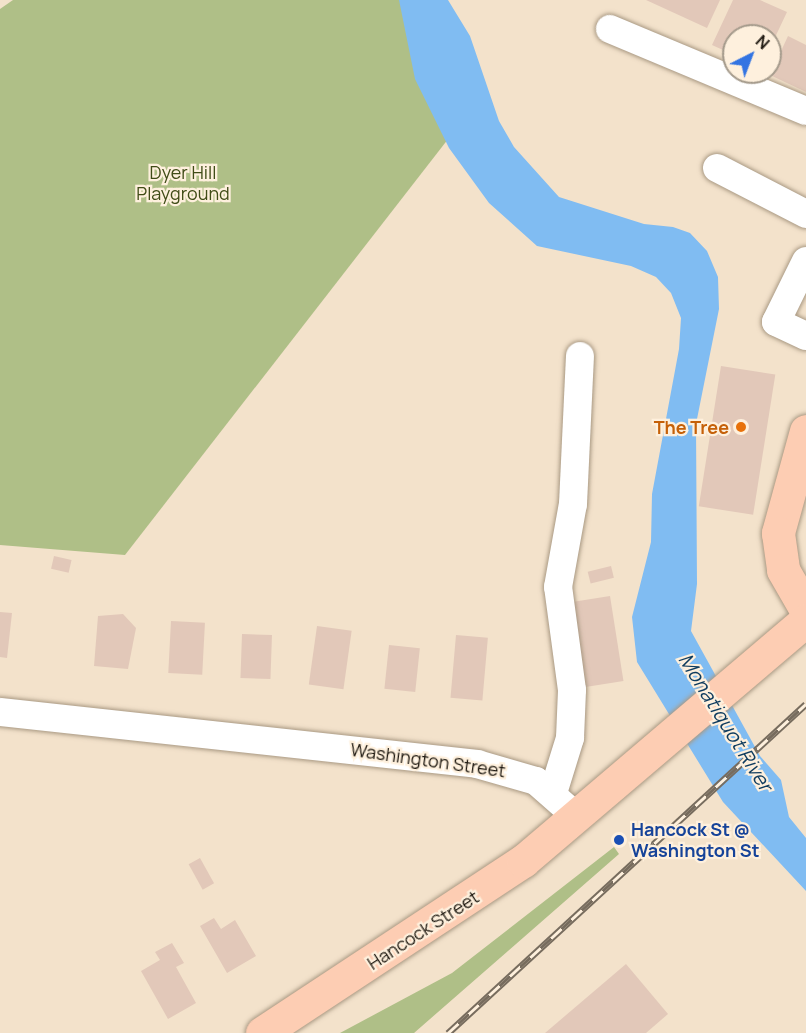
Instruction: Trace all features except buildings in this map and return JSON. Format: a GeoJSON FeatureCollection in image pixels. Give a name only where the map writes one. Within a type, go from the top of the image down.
{"type":"FeatureCollection","features":[{"type":"Feature","properties":{"kind":"main road"},"geometry":{"type":"LineString","coordinates":[[806,431],[778,533],[783,570],[806,610]]}},
{"type":"Feature","properties":{"kind":"main road"},"geometry":{"type":"LineString","coordinates":[[577,817],[806,620]]}},
{"type":"Feature","properties":{"kind":"main road","name":"Hancock Street"},"geometry":{"type":"LineString","coordinates":[[262,1033],[463,904],[577,817]]}},
{"type":"Feature","properties":{"kind":"street"},"geometry":{"type":"LineString","coordinates":[[610,29],[806,111]]}},
{"type":"Feature","properties":{"kind":"street"},"geometry":{"type":"LineString","coordinates":[[717,168],[806,214]]}},
{"type":"Feature","properties":{"kind":"street"},"geometry":{"type":"LineString","coordinates":[[806,261],[776,322],[806,336]]}},
{"type":"Feature","properties":{"kind":"street"},"geometry":{"type":"LineString","coordinates":[[553,793],[570,738],[572,690],[558,587],[573,504],[580,356]]}},
{"type":"Feature","properties":{"kind":"street","name":"Washington Street"},"geometry":{"type":"LineString","coordinates":[[0,712],[477,764],[518,774],[553,793],[577,817]]}},
{"type":"Feature","properties":{"kind":"green space","name":"Dyer Hill Playground"},"geometry":{"type":"Polygon","coordinates":[[[13,0],[414,0],[459,125],[125,555],[0,545],[0,9],[13,0]]]}},
{"type":"Feature","properties":{"kind":"green space"},"geometry":{"type":"Polygon","coordinates":[[[614,847],[619,854],[414,1033],[340,1033],[452,973],[614,847]]]}},
{"type":"Feature","properties":{"kind":"water","name":"Monatiquot River"},"geometry":{"type":"Polygon","coordinates":[[[399,0],[448,0],[470,36],[499,121],[514,147],[559,197],[644,224],[673,227],[690,233],[707,251],[718,277],[719,309],[696,424],[697,584],[691,631],[760,756],[781,780],[789,817],[806,838],[806,891],[723,802],[637,662],[632,617],[651,542],[652,494],[679,349],[681,318],[671,293],[656,277],[631,266],[537,246],[489,203],[449,148],[415,79],[399,0]]]}},
{"type":"Feature","properties":{"kind":"railway"},"geometry":{"type":"LineString","coordinates":[[448,1033],[806,704]]}},
{"type":"Feature","properties":{"kind":"place","name":"The Tree"},"geometry":{"type":"Point","coordinates":[741,427]}},
{"type":"Feature","properties":{"kind":"place","name":"Hancock St @ Washington St"},"geometry":{"type":"Point","coordinates":[619,840]}}]}
